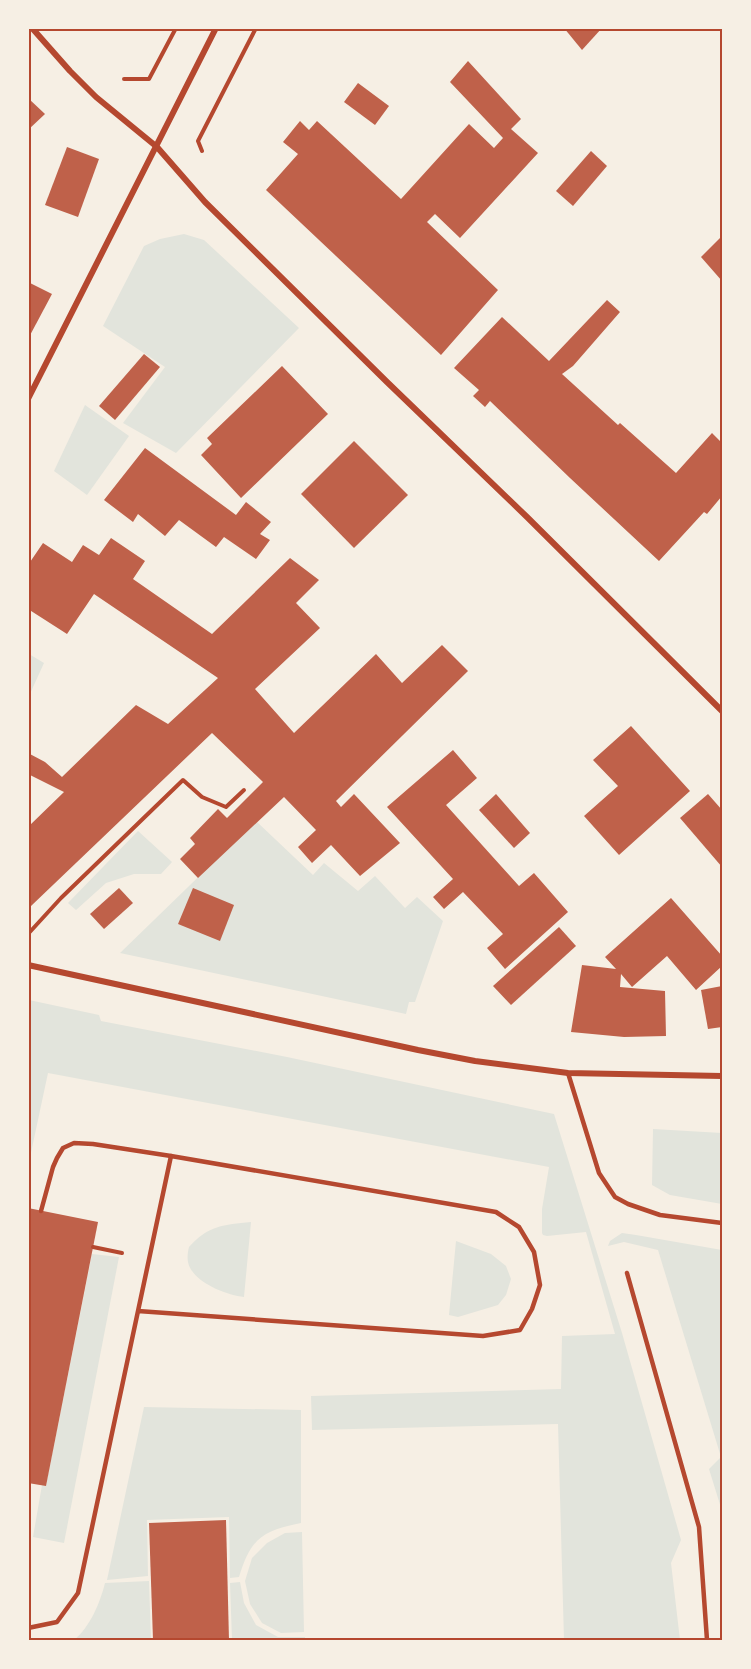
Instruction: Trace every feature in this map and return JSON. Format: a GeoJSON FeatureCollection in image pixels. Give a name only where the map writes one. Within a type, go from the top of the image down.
{"type":"FeatureCollection","features":[{"type":"Feature","properties":{"kind":"street"},"geometry":{"type":"LineString","coordinates":[[33,28],[90,91],[157,147],[213,210],[723,711]]}},
{"type":"Feature","properties":{"kind":"street"},"geometry":{"type":"LineString","coordinates":[[28,399],[216,28]]}},
{"type":"Feature","properties":{"kind":"street"},"geometry":{"type":"LineString","coordinates":[[28,965],[475,1061],[568,1073],[723,1076]]}},
{"type":"Feature","properties":{"kind":"lane"},"geometry":{"type":"LineString","coordinates":[[568,1073],[598,1173],[615,1197],[660,1215],[723,1223]]}},
{"type":"Feature","properties":{"kind":"lane"},"geometry":{"type":"LineString","coordinates":[[41,1211],[52,1167],[57,1158],[63,1148],[82,1142],[496,1212],[519,1227],[534,1252],[540,1284],[532,1309],[520,1330],[483,1336],[138,1311]]}},
{"type":"Feature","properties":{"kind":"lane"},"geometry":{"type":"LineString","coordinates":[[28,1628],[57,1622],[78,1593],[171,1156]]}},
{"type":"Feature","properties":{"kind":"lane"},"geometry":{"type":"LineString","coordinates":[[627,1273],[699,1527],[707,1641]]}},
{"type":"Feature","properties":{"kind":"path"},"geometry":{"type":"LineString","coordinates":[[118,77],[126,81],[149,79],[176,28]]}},
{"type":"Feature","properties":{"kind":"path"},"geometry":{"type":"LineString","coordinates":[[205,158],[198,141],[256,28]]}},
{"type":"Feature","properties":{"kind":"path"},"geometry":{"type":"LineString","coordinates":[[28,934],[61,898],[183,780],[202,797],[226,807],[244,790]]}},
{"type":"Feature","properties":{"kind":"shaded area"},"geometry":{"type":"Polygon","coordinates":[[[184,234],[204,240],[299,328],[176,453],[123,423],[165,367],[103,326],[144,246],[160,239],[184,234]]]}},
{"type":"Feature","properties":{"kind":"shaded area"},"geometry":{"type":"Polygon","coordinates":[[[85,405],[129,436],[87,495],[54,471],[85,405]]]}},
{"type":"Feature","properties":{"kind":"shaded area"},"geometry":{"type":"Polygon","coordinates":[[[29,654],[44,663],[29,696],[29,654]]]}},
{"type":"Feature","properties":{"kind":"shaded area"},"geometry":{"type":"Polygon","coordinates":[[[256,821],[313,875],[324,863],[358,891],[375,876],[405,908],[417,897],[443,921],[415,1002],[409,1002],[406,1014],[120,953],[256,821]]]}},
{"type":"Feature","properties":{"kind":"shaded area"},"geometry":{"type":"Polygon","coordinates":[[[138,831],[172,862],[161,874],[134,874],[106,883],[76,910],[68,903],[138,831]]]}},
{"type":"Feature","properties":{"kind":"shaded area"},"geometry":{"type":"Polygon","coordinates":[[[29,1000],[99,1015],[101,1021],[287,1057],[554,1114],[622,1333],[681,1540],[671,1563],[680,1640],[564,1640],[558,1424],[312,1430],[311,1396],[561,1389],[562,1336],[615,1334],[586,1232],[547,1236],[542,1233],[542,1209],[549,1167],[48,1073],[29,1162],[29,1000]]]}},
{"type":"Feature","properties":{"kind":"shaded area"},"geometry":{"type":"Polygon","coordinates":[[[653,1129],[722,1133],[722,1204],[670,1195],[652,1185],[653,1129]]]}},
{"type":"Feature","properties":{"kind":"shaded area"},"geometry":{"type":"Polygon","coordinates":[[[251,1222],[244,1297],[228,1294],[196,1276],[188,1262],[188,1256],[189,1247],[196,1240],[217,1227],[251,1222]]]}},
{"type":"Feature","properties":{"kind":"shaded area"},"geometry":{"type":"Polygon","coordinates":[[[622,1233],[722,1250],[722,1511],[709,1469],[721,1457],[658,1250],[624,1242],[608,1246],[610,1241],[622,1233]]]}},
{"type":"Feature","properties":{"kind":"shaded area"},"geometry":{"type":"Polygon","coordinates":[[[456,1241],[491,1254],[506,1266],[511,1279],[506,1295],[498,1305],[458,1317],[449,1315],[456,1241]]]}},
{"type":"Feature","properties":{"kind":"shaded area"},"geometry":{"type":"Polygon","coordinates":[[[92,1254],[119,1257],[64,1543],[33,1537],[42,1485],[46,1485],[92,1254]]]}},
{"type":"Feature","properties":{"kind":"shaded area"},"geometry":{"type":"Polygon","coordinates":[[[144,1407],[301,1410],[301,1523],[277,1529],[260,1538],[248,1553],[239,1577],[230,1578],[229,1517],[147,1520],[148,1576],[107,1580],[144,1407]]]}},
{"type":"Feature","properties":{"kind":"shaded area"},"geometry":{"type":"Polygon","coordinates":[[[302,1532],[304,1632],[281,1633],[262,1623],[250,1604],[245,1581],[252,1558],[267,1543],[285,1533],[302,1532]]]}},
{"type":"Feature","properties":{"kind":"shaded area"},"geometry":{"type":"Polygon","coordinates":[[[149,1581],[151,1640],[74,1640],[94,1614],[105,1583],[149,1581]]]}},
{"type":"Feature","properties":{"kind":"shaded area"},"geometry":{"type":"Polygon","coordinates":[[[240,1582],[244,1603],[256,1625],[278,1637],[305,1637],[305,1640],[232,1640],[230,1583],[240,1582]]]}},
{"type":"Feature","properties":{"kind":"building"},"geometry":{"type":"Polygon","coordinates":[[[564,28],[602,28],[582,50],[564,28]]]}},
{"type":"Feature","properties":{"kind":"building"},"geometry":{"type":"Polygon","coordinates":[[[468,61],[521,119],[511,129],[538,153],[460,238],[435,214],[427,222],[498,290],[441,355],[266,190],[298,154],[283,142],[300,121],[309,130],[317,121],[401,199],[469,124],[494,148],[503,138],[450,82],[468,61]]]}},
{"type":"Feature","properties":{"kind":"building"},"geometry":{"type":"Polygon","coordinates":[[[358,83],[389,106],[375,125],[344,102],[358,83]]]}},
{"type":"Feature","properties":{"kind":"building"},"geometry":{"type":"Polygon","coordinates":[[[28,98],[45,114],[28,130],[28,98]]]}},
{"type":"Feature","properties":{"kind":"building"},"geometry":{"type":"Polygon","coordinates":[[[67,147],[99,159],[78,217],[45,205],[67,147]]]}},
{"type":"Feature","properties":{"kind":"building"},"geometry":{"type":"Polygon","coordinates":[[[591,151],[607,166],[573,206],[556,191],[591,151]]]}},
{"type":"Feature","properties":{"kind":"building"},"geometry":{"type":"Polygon","coordinates":[[[722,236],[722,281],[701,257],[722,236]]]}},
{"type":"Feature","properties":{"kind":"building"},"geometry":{"type":"Polygon","coordinates":[[[28,282],[52,294],[28,339],[28,282]]]}},
{"type":"Feature","properties":{"kind":"building"},"geometry":{"type":"Polygon","coordinates":[[[607,300],[620,312],[573,366],[562,374],[676,473],[712,433],[722,443],[722,496],[659,561],[490,401],[485,407],[473,396],[479,390],[454,368],[502,317],[549,361],[607,300]]]}},
{"type":"Feature","properties":{"kind":"building"},"geometry":{"type":"Polygon","coordinates":[[[144,354],[160,367],[115,420],[99,406],[144,354]]]}},
{"type":"Feature","properties":{"kind":"building"},"geometry":{"type":"Polygon","coordinates":[[[282,366],[328,414],[241,498],[201,455],[212,444],[207,438],[282,366]]]}},
{"type":"Feature","properties":{"kind":"building"},"geometry":{"type":"Polygon","coordinates":[[[354,441],[408,495],[354,548],[301,494],[354,441]]]}},
{"type":"Feature","properties":{"kind":"building"},"geometry":{"type":"Polygon","coordinates":[[[145,448],[236,515],[246,502],[271,522],[260,534],[270,540],[256,559],[224,537],[216,547],[179,520],[165,536],[138,514],[133,522],[104,500],[145,448]]]}},
{"type":"Feature","properties":{"kind":"building"},"geometry":{"type":"Polygon","coordinates":[[[111,538],[145,561],[133,579],[212,634],[290,558],[319,580],[296,603],[320,628],[255,689],[294,733],[376,654],[402,683],[442,645],[468,671],[336,801],[341,807],[354,794],[400,843],[360,876],[331,845],[312,863],[298,847],[316,830],[284,797],[198,878],[180,859],[195,844],[190,838],[218,809],[227,818],[263,782],[212,733],[31,906],[28,903],[28,827],[64,792],[28,774],[28,753],[45,762],[62,777],[136,705],[168,724],[218,678],[94,594],[67,634],[28,609],[28,565],[43,543],[72,562],[83,545],[99,555],[111,538]]]}},
{"type":"Feature","properties":{"kind":"building"},"geometry":{"type":"Polygon","coordinates":[[[631,726],[690,791],[619,855],[584,816],[618,786],[593,760],[631,726]]]}},
{"type":"Feature","properties":{"kind":"building"},"geometry":{"type":"Polygon","coordinates":[[[453,750],[477,778],[446,805],[519,886],[534,873],[568,912],[505,969],[487,948],[503,934],[463,892],[444,909],[433,897],[453,879],[387,807],[453,750]]]}},
{"type":"Feature","properties":{"kind":"building"},"geometry":{"type":"Polygon","coordinates":[[[496,794],[530,833],[514,848],[479,810],[496,794]]]}},
{"type":"Feature","properties":{"kind":"building"},"geometry":{"type":"Polygon","coordinates":[[[708,794],[722,810],[722,867],[680,818],[708,794]]]}},
{"type":"Feature","properties":{"kind":"building"},"geometry":{"type":"Polygon","coordinates":[[[119,888],[133,903],[104,929],[90,914],[119,888]]]}},
{"type":"Feature","properties":{"kind":"building"},"geometry":{"type":"Polygon","coordinates":[[[193,888],[234,905],[220,941],[178,924],[193,888]]]}},
{"type":"Feature","properties":{"kind":"building"},"geometry":{"type":"Polygon","coordinates":[[[671,898],[722,956],[722,966],[696,990],[667,956],[632,987],[621,974],[620,987],[665,991],[666,1036],[624,1037],[571,1032],[582,965],[616,969],[605,957],[671,898]]]}},
{"type":"Feature","properties":{"kind":"building"},"geometry":{"type":"Polygon","coordinates":[[[559,927],[576,946],[511,1005],[493,986],[559,927]]]}},
{"type":"Feature","properties":{"kind":"building"},"geometry":{"type":"Polygon","coordinates":[[[722,986],[722,1027],[708,1029],[701,990],[722,986]]]}},
{"type":"Feature","properties":{"kind":"building"},"geometry":{"type":"Polygon","coordinates":[[[28,1208],[98,1222],[46,1486],[28,1483],[28,1208]]]}},
{"type":"Feature","properties":{"kind":"building"},"geometry":{"type":"Polygon","coordinates":[[[226,1520],[229,1640],[153,1640],[149,1523],[226,1520]]]}}]}
